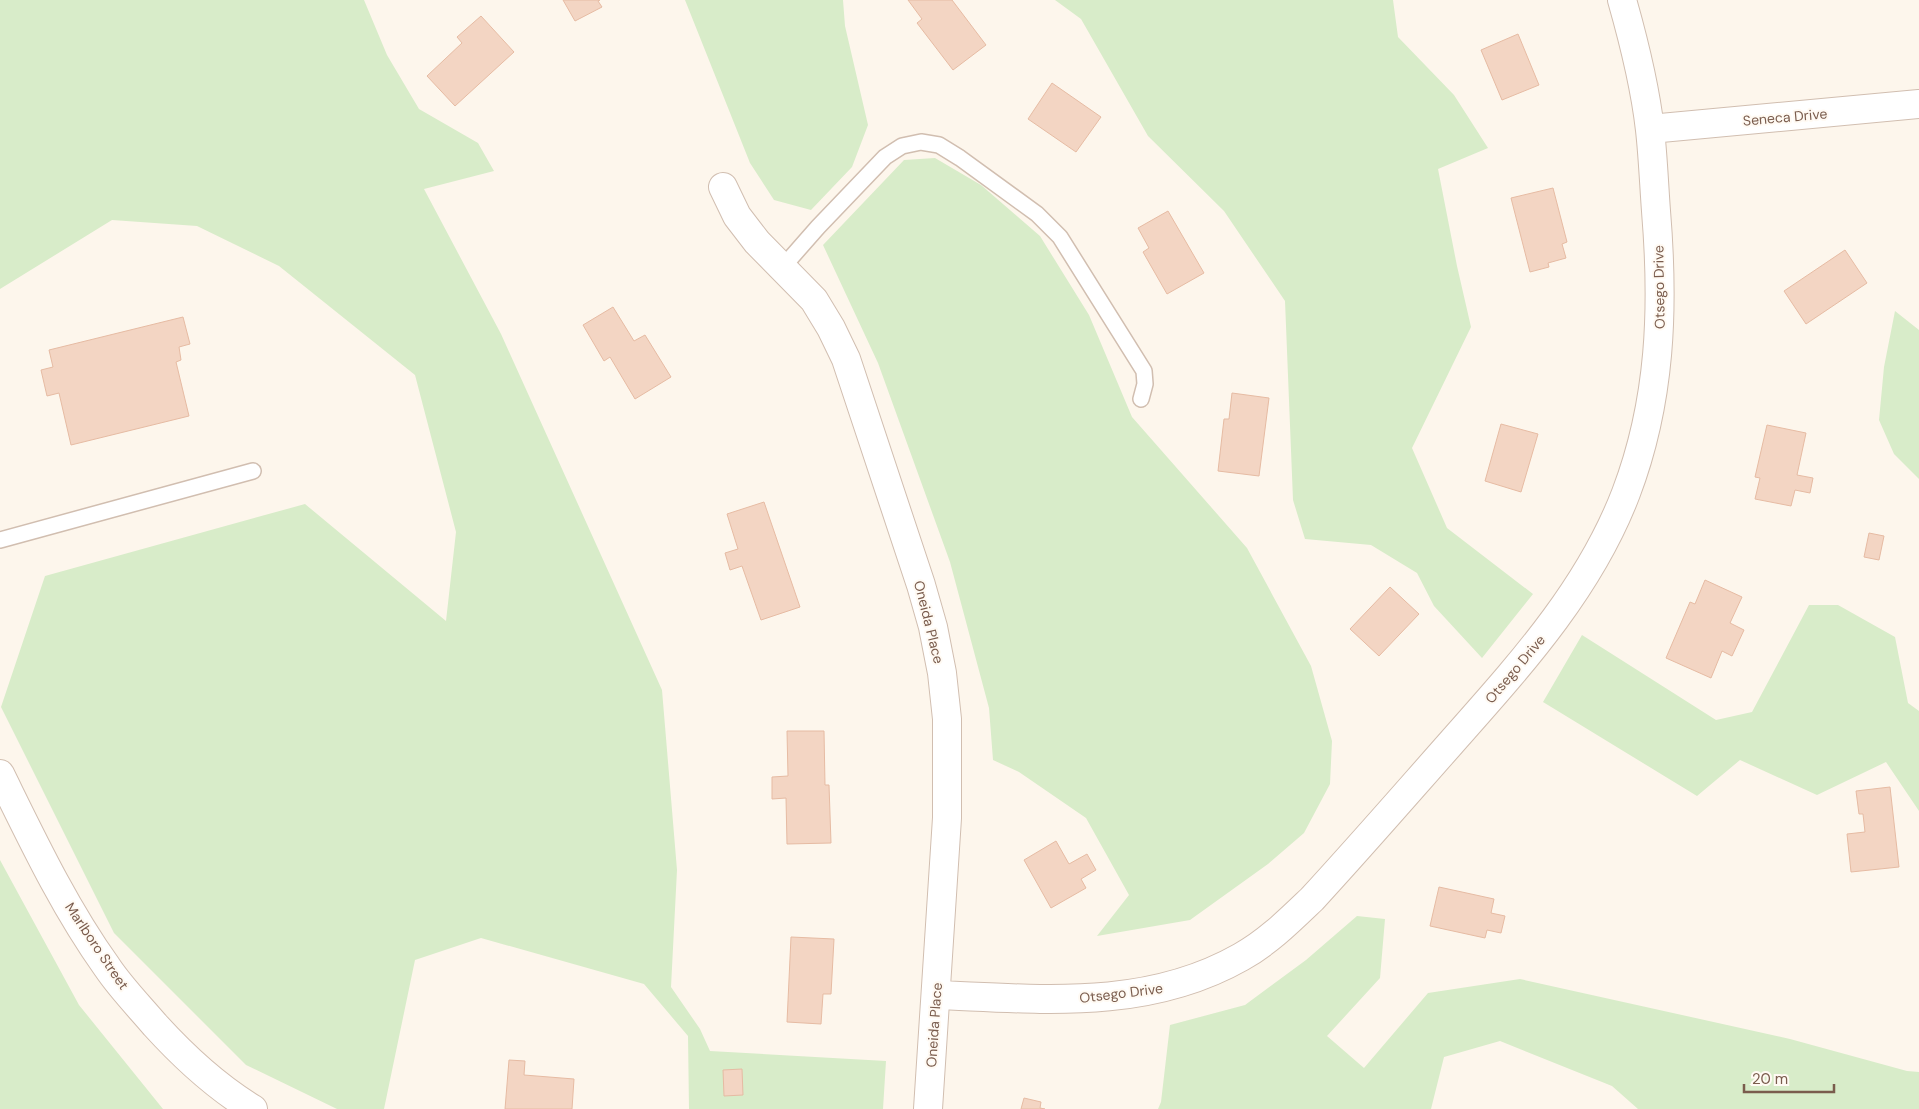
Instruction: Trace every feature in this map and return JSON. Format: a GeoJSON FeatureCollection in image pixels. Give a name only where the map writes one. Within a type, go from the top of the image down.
{"type":"FeatureCollection","features":[{"type":"Feature","properties":{"kind":"street","name":"Otsego Drive"},"geometry":{"type":"LineString","coordinates":[[936,995],[1072,999],[1127,995],[1168,988],[1206,975],[1242,956],[1279,930],[1312,899],[1520,665],[1553,624],[1580,584],[1605,539],[1626,494],[1642,443],[1653,392],[1659,342],[1659,241],[1650,129],[1642,79],[1622,0]]}},
{"type":"Feature","properties":{"kind":"street","name":"Seneca Drive"},"geometry":{"type":"LineString","coordinates":[[1650,129],[1919,104]]}},
{"type":"Feature","properties":{"kind":"street","name":"Oneida Place"},"geometry":{"type":"LineString","coordinates":[[723,187],[737,216],[757,242],[814,300],[831,328],[846,359],[921,585],[933,627],[947,719],[948,767],[947,818],[928,1109]]}},
{"type":"Feature","properties":{"kind":"street","name":"Marlboro Street"},"geometry":{"type":"LineString","coordinates":[[0,774],[53,877],[82,929],[107,968],[184,1057],[212,1081],[253,1109]]}},
{"type":"Feature","properties":{"kind":"lane"},"geometry":{"type":"LineString","coordinates":[[782,268],[884,157],[902,146],[911,144],[921,142],[939,145],[1037,214],[1060,237],[1144,371],[1145,384],[1141,399]]}},
{"type":"Feature","properties":{"kind":"lane"},"geometry":{"type":"LineString","coordinates":[[0,540],[253,471]]}},
{"type":"Feature","properties":{"kind":"green space"},"geometry":{"type":"Polygon","coordinates":[[[0,0],[364,0],[387,55],[419,109],[478,143],[494,171],[424,189],[501,334],[662,690],[677,870],[671,987],[700,1029],[710,1051],[886,1061],[883,1109],[689,1109],[688,1036],[644,984],[481,938],[415,960],[384,1109],[337,1109],[246,1065],[114,933],[1,707],[45,576],[305,504],[446,621],[456,532],[415,375],[279,266],[197,226],[112,220],[0,289],[0,0]]]}},
{"type":"Feature","properties":{"kind":"green space"},"geometry":{"type":"Polygon","coordinates":[[[685,0],[843,0],[845,26],[868,125],[852,167],[811,210],[774,200],[750,163],[685,0]]]}},
{"type":"Feature","properties":{"kind":"green space"},"geometry":{"type":"Polygon","coordinates":[[[1055,0],[1393,0],[1398,37],[1454,95],[1488,148],[1438,169],[1471,327],[1412,448],[1447,528],[1533,594],[1482,658],[1434,606],[1417,573],[1371,545],[1305,539],[1293,500],[1285,301],[1224,211],[1148,136],[1081,19],[1055,0]]]}},
{"type":"Feature","properties":{"kind":"green space"},"geometry":{"type":"Polygon","coordinates":[[[935,158],[981,185],[1040,236],[1089,315],[1132,417],[1247,548],[1311,666],[1332,741],[1330,784],[1304,833],[1268,864],[1190,920],[1097,936],[1129,895],[1086,818],[1019,772],[993,760],[989,708],[950,562],[878,363],[823,245],[904,160],[935,158]]]}},
{"type":"Feature","properties":{"kind":"green space"},"geometry":{"type":"Polygon","coordinates":[[[1895,311],[1919,330],[1919,479],[1894,454],[1879,420],[1884,367],[1895,311]]]}},
{"type":"Feature","properties":{"kind":"green space"},"geometry":{"type":"Polygon","coordinates":[[[1809,605],[1838,605],[1895,637],[1908,703],[1919,711],[1919,811],[1886,762],[1817,795],[1740,760],[1697,796],[1543,702],[1582,635],[1716,720],[1752,712],[1809,605]]]}},
{"type":"Feature","properties":{"kind":"green space"},"geometry":{"type":"Polygon","coordinates":[[[0,860],[79,1005],[163,1109],[0,1109],[0,860]]]}},
{"type":"Feature","properties":{"kind":"green space"},"geometry":{"type":"Polygon","coordinates":[[[1357,916],[1385,919],[1380,978],[1327,1036],[1364,1068],[1428,993],[1520,979],[1790,1039],[1907,1071],[1919,1072],[1919,1109],[1638,1109],[1612,1086],[1500,1041],[1444,1057],[1431,1109],[1158,1109],[1161,1102],[1170,1025],[1245,1005],[1306,960],[1357,916]]]}},
{"type":"Feature","properties":{"kind":"building"},"geometry":{"type":"Polygon","coordinates":[[[563,0],[600,0],[598,1],[602,7],[575,21],[563,0]]]}},
{"type":"Feature","properties":{"kind":"building"},"geometry":{"type":"Polygon","coordinates":[[[908,0],[952,0],[986,45],[953,70],[917,23],[922,19],[908,0]]]}},
{"type":"Feature","properties":{"kind":"building"},"geometry":{"type":"Polygon","coordinates":[[[481,16],[514,52],[455,106],[427,76],[462,43],[457,37],[481,16]]]}},
{"type":"Feature","properties":{"kind":"building"},"geometry":{"type":"Polygon","coordinates":[[[1518,34],[1539,85],[1502,100],[1481,50],[1518,34]]]}},
{"type":"Feature","properties":{"kind":"building"},"geometry":{"type":"Polygon","coordinates":[[[1052,83],[1101,117],[1076,152],[1028,119],[1052,83]]]}},
{"type":"Feature","properties":{"kind":"building"},"geometry":{"type":"Polygon","coordinates":[[[1553,188],[1567,242],[1562,244],[1566,258],[1548,263],[1549,267],[1530,272],[1511,198],[1553,188]]]}},
{"type":"Feature","properties":{"kind":"building"},"geometry":{"type":"Polygon","coordinates":[[[1168,211],[1204,273],[1167,294],[1143,252],[1149,248],[1138,228],[1168,211]]]}},
{"type":"Feature","properties":{"kind":"building"},"geometry":{"type":"Polygon","coordinates":[[[1845,250],[1867,283],[1806,324],[1784,291],[1845,250]]]}},
{"type":"Feature","properties":{"kind":"building"},"geometry":{"type":"Polygon","coordinates":[[[613,307],[634,341],[645,335],[671,377],[635,399],[610,357],[604,361],[583,325],[613,307]]]}},
{"type":"Feature","properties":{"kind":"building"},"geometry":{"type":"Polygon","coordinates":[[[183,317],[190,344],[179,347],[181,360],[176,362],[189,416],[71,445],[59,393],[47,396],[41,370],[53,367],[49,350],[183,317]]]}},
{"type":"Feature","properties":{"kind":"building"},"geometry":{"type":"Polygon","coordinates":[[[1232,393],[1269,398],[1259,476],[1218,471],[1224,419],[1229,419],[1232,393]]]}},
{"type":"Feature","properties":{"kind":"building"},"geometry":{"type":"Polygon","coordinates":[[[1501,424],[1538,434],[1521,492],[1485,481],[1501,424]]]}},
{"type":"Feature","properties":{"kind":"building"},"geometry":{"type":"Polygon","coordinates":[[[1767,425],[1806,433],[1797,475],[1813,478],[1810,493],[1795,490],[1791,506],[1755,499],[1760,478],[1755,477],[1767,425]]]}},
{"type":"Feature","properties":{"kind":"building"},"geometry":{"type":"Polygon","coordinates":[[[764,502],[800,607],[761,620],[742,566],[730,570],[725,553],[738,549],[727,514],[764,502]]]}},
{"type":"Feature","properties":{"kind":"building"},"geometry":{"type":"Polygon","coordinates":[[[1869,533],[1884,536],[1879,560],[1864,557],[1869,533]]]}},
{"type":"Feature","properties":{"kind":"building"},"geometry":{"type":"Polygon","coordinates":[[[1705,580],[1742,597],[1730,623],[1744,630],[1732,656],[1722,651],[1711,678],[1666,658],[1690,602],[1695,604],[1705,580]]]}},
{"type":"Feature","properties":{"kind":"building"},"geometry":{"type":"Polygon","coordinates":[[[1390,587],[1419,614],[1379,656],[1350,629],[1390,587]]]}},
{"type":"Feature","properties":{"kind":"building"},"geometry":{"type":"Polygon","coordinates":[[[787,731],[824,731],[825,785],[829,785],[831,843],[787,844],[786,798],[772,799],[772,777],[788,776],[787,731]]]}},
{"type":"Feature","properties":{"kind":"building"},"geometry":{"type":"Polygon","coordinates":[[[1890,787],[1899,867],[1851,872],[1847,834],[1865,832],[1863,814],[1859,814],[1856,791],[1890,787]]]}},
{"type":"Feature","properties":{"kind":"building"},"geometry":{"type":"Polygon","coordinates":[[[1056,841],[1069,864],[1087,854],[1096,870],[1081,879],[1086,888],[1051,908],[1024,860],[1056,841]]]}},
{"type":"Feature","properties":{"kind":"building"},"geometry":{"type":"Polygon","coordinates":[[[1439,887],[1494,899],[1491,913],[1505,916],[1501,933],[1487,930],[1485,938],[1430,926],[1439,887]]]}},
{"type":"Feature","properties":{"kind":"building"},"geometry":{"type":"Polygon","coordinates":[[[791,937],[834,939],[831,994],[823,994],[821,1024],[787,1022],[791,937]]]}},
{"type":"Feature","properties":{"kind":"building"},"geometry":{"type":"Polygon","coordinates":[[[509,1060],[525,1061],[524,1075],[574,1079],[572,1109],[505,1109],[509,1060]]]}},
{"type":"Feature","properties":{"kind":"building"},"geometry":{"type":"Polygon","coordinates":[[[742,1069],[743,1095],[724,1096],[723,1070],[742,1069]]]}},
{"type":"Feature","properties":{"kind":"building"},"geometry":{"type":"Polygon","coordinates":[[[1024,1098],[1041,1102],[1040,1108],[1045,1109],[1021,1109],[1024,1098]]]}}]}
